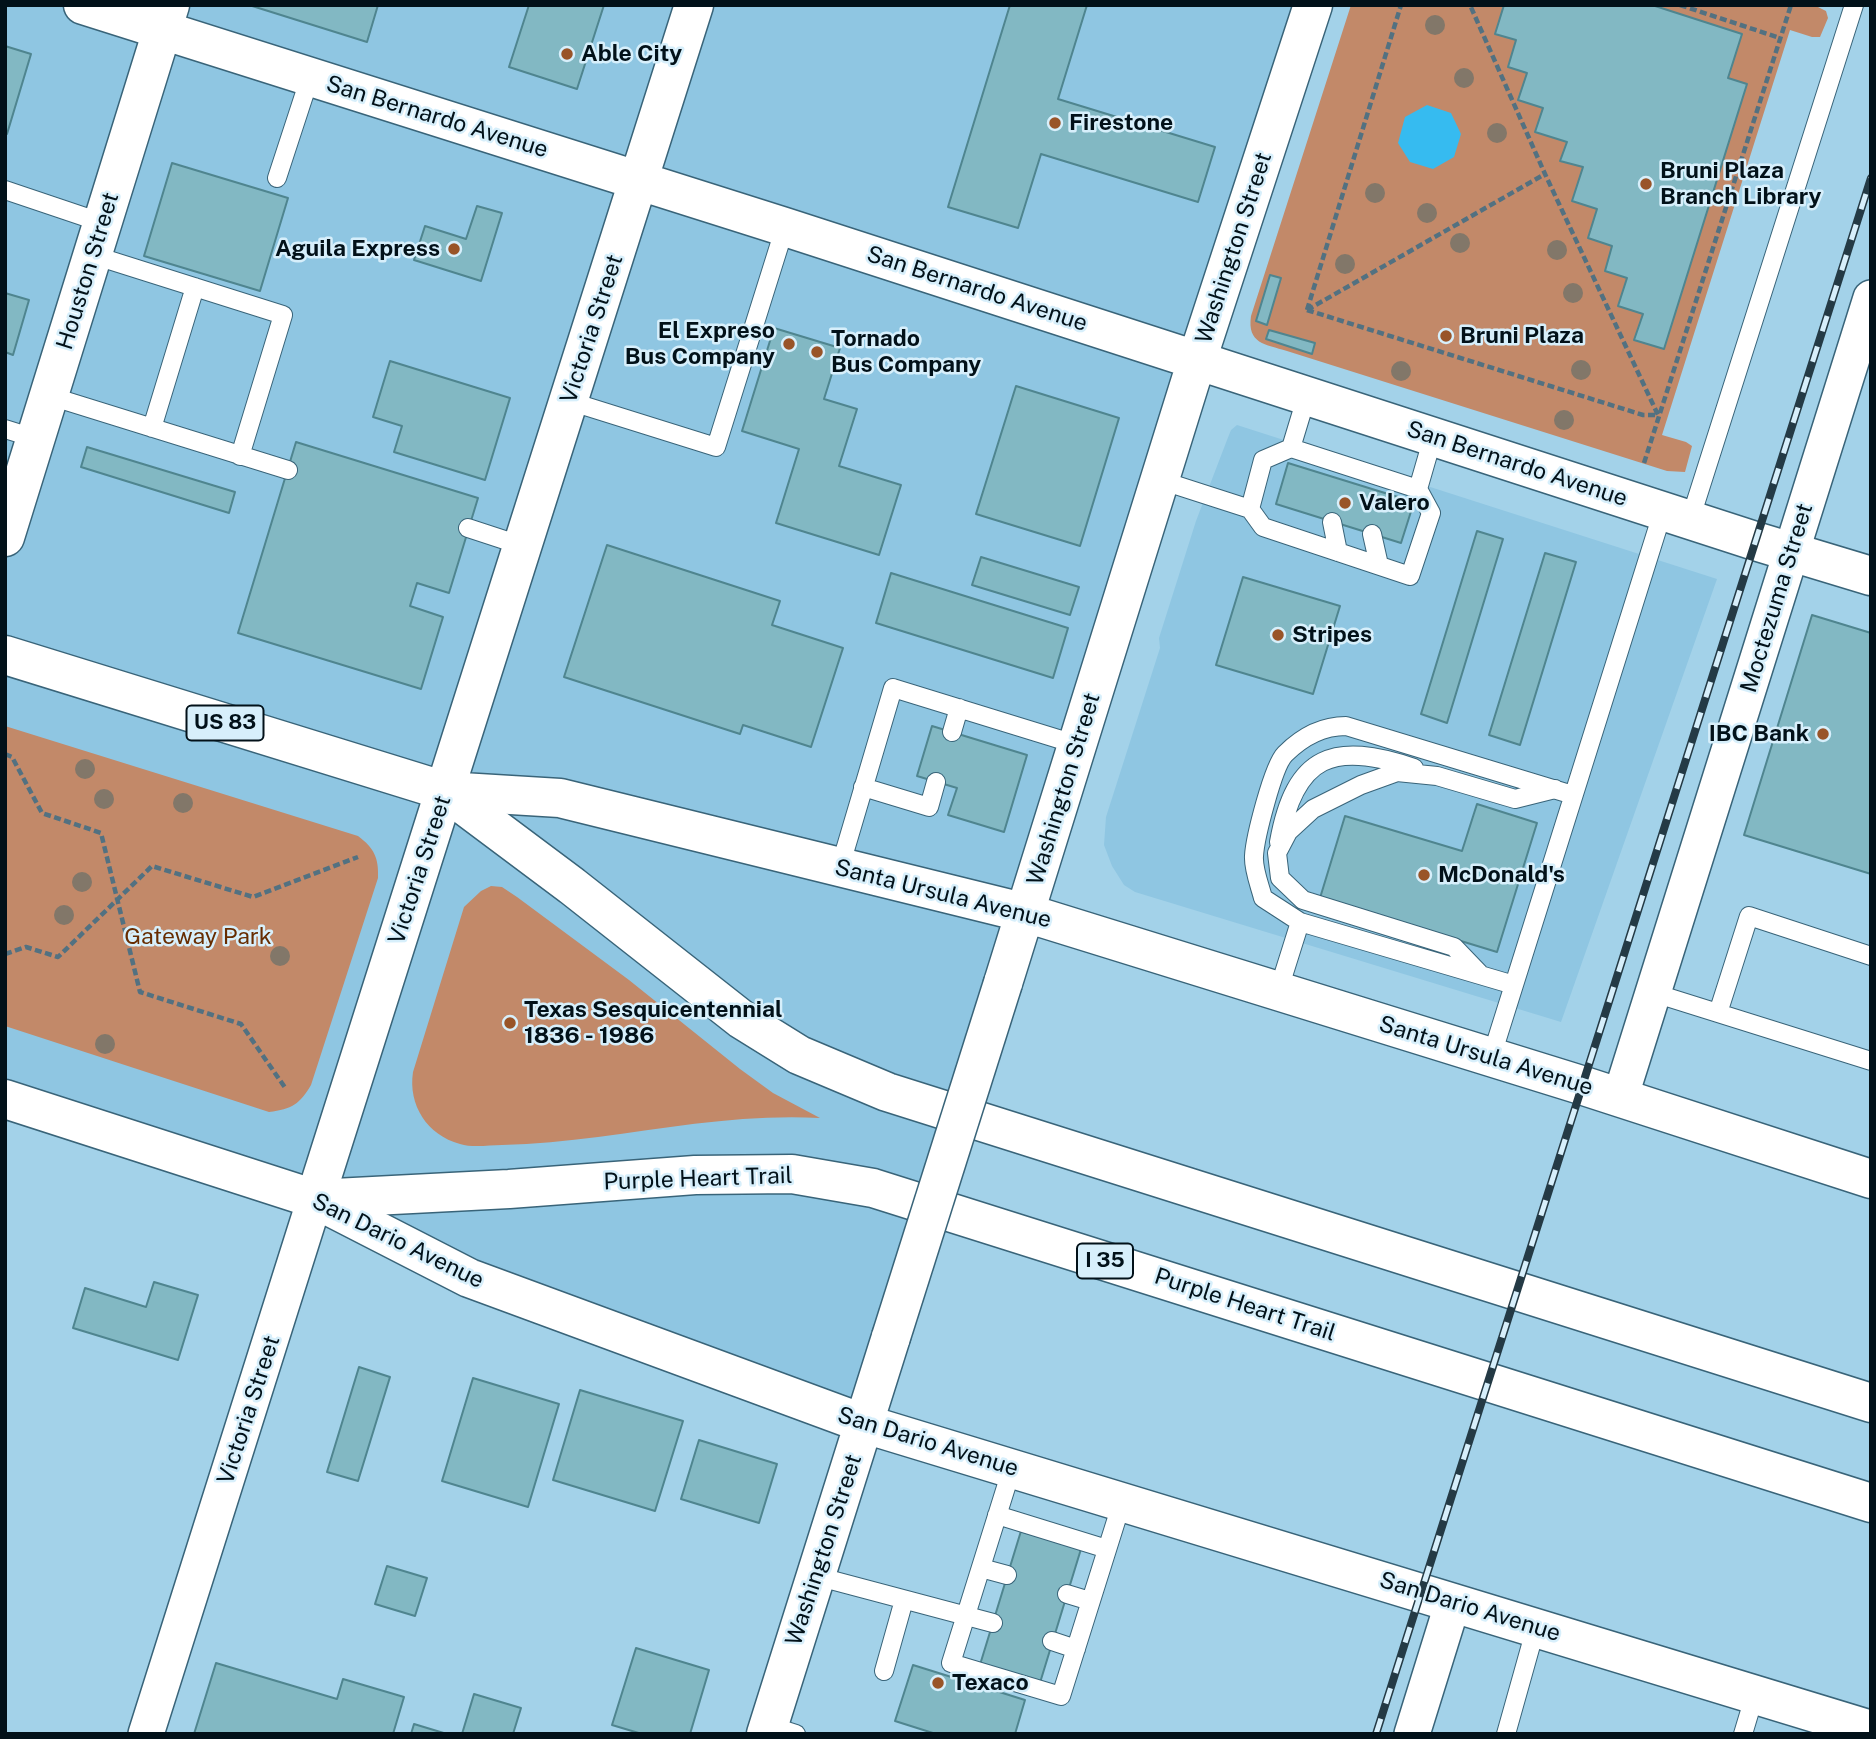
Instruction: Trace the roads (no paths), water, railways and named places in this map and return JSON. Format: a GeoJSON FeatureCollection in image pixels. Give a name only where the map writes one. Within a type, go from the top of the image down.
{"type":"FeatureCollection","features":[{"type":"Feature","properties":{"kind":"main road","name":"San Bernardo Avenue"},"geometry":{"type":"LineString","coordinates":[[83,5],[166,18],[310,77],[1871,576]]}},
{"type":"Feature","properties":{"kind":"main road","name":"Victoria Street"},"geometry":{"type":"LineString","coordinates":[[315,1199],[694,5]]}},
{"type":"Feature","properties":{"kind":"main road","name":"Washington Street"},"geometry":{"type":"LineString","coordinates":[[777,1731],[816,1576],[1026,913],[1197,360],[1313,5]]}},
{"type":"Feature","properties":{"kind":"main road","name":"Houston Street"},"geometry":{"type":"LineString","coordinates":[[5,537],[21,434],[50,396],[166,18]]}},
{"type":"Feature","properties":{"kind":"main road","name":"Santa Ursula Avenue"},"geometry":{"type":"LineString","coordinates":[[5,655],[445,791],[561,798],[1026,913],[1871,1179]]}},
{"type":"Feature","properties":{"kind":"main road"},"geometry":{"type":"LineString","coordinates":[[445,791],[572,886],[741,1019],[799,1055],[887,1092],[1871,1403]]}},
{"type":"Feature","properties":{"kind":"main road","name":"San Dario Avenue"},"geometry":{"type":"LineString","coordinates":[[5,1099],[315,1199],[469,1278],[865,1424],[1871,1730]]}},
{"type":"Feature","properties":{"kind":"main road","name":"Purple Heart Trail"},"geometry":{"type":"LineString","coordinates":[[315,1199],[509,1189],[695,1175],[792,1174],[873,1188],[1871,1503]]}},
{"type":"Feature","properties":{"kind":"street","name":"Moctezuma Street"},"geometry":{"type":"LineString","coordinates":[[1620,1098],[1871,298]]}},
{"type":"Feature","properties":{"kind":"street","name":"Victoria Street"},"geometry":{"type":"LineString","coordinates":[[146,1734],[315,1199]]}},
{"type":"Feature","properties":{"kind":"street"},"geometry":{"type":"LineString","coordinates":[[1412,1734],[1453,1602]]}},
{"type":"Feature","properties":{"kind":"lane"},"geometry":{"type":"LineString","coordinates":[[1491,1058],[1573,795],[1677,516],[1854,5]]}},
{"type":"Feature","properties":{"kind":"lane"},"geometry":{"type":"LineString","coordinates":[[277,178],[310,77]]}},
{"type":"Feature","properties":{"kind":"lane"},"geometry":{"type":"LineString","coordinates":[[5,190],[195,287],[284,314],[240,456]]}},
{"type":"Feature","properties":{"kind":"lane"},"geometry":{"type":"LineString","coordinates":[[569,401],[716,447],[785,227]]}},
{"type":"Feature","properties":{"kind":"lane"},"geometry":{"type":"LineString","coordinates":[[152,429],[195,287]]}},
{"type":"Feature","properties":{"kind":"lane"},"geometry":{"type":"LineString","coordinates":[[1291,448],[1307,395]]}},
{"type":"Feature","properties":{"kind":"lane"},"geometry":{"type":"LineString","coordinates":[[50,396],[288,470]]}},
{"type":"Feature","properties":{"kind":"lane"},"geometry":{"type":"LineString","coordinates":[[1160,480],[1250,509],[1263,527],[1410,576],[1431,513],[1418,489],[1433,437]]}},
{"type":"Feature","properties":{"kind":"lane"},"geometry":{"type":"LineString","coordinates":[[1291,448],[1318,465],[1362,478],[1418,489]]}},
{"type":"Feature","properties":{"kind":"lane"},"geometry":{"type":"LineString","coordinates":[[1250,509],[1263,460],[1291,448]]}},
{"type":"Feature","properties":{"kind":"lane"},"geometry":{"type":"LineString","coordinates":[[1332,522],[1338,552]]}},
{"type":"Feature","properties":{"kind":"lane"},"geometry":{"type":"LineString","coordinates":[[468,528],[523,546]]}},
{"type":"Feature","properties":{"kind":"lane"},"geometry":{"type":"LineString","coordinates":[[1372,534],[1379,565]]}},
{"type":"Feature","properties":{"kind":"lane"},"geometry":{"type":"LineString","coordinates":[[840,867],[894,688],[1078,745]]}},
{"type":"Feature","properties":{"kind":"lane"},"geometry":{"type":"LineString","coordinates":[[952,732],[959,708]]}},
{"type":"Feature","properties":{"kind":"lane"},"geometry":{"type":"LineString","coordinates":[[1514,985],[1300,922],[1263,898],[1254,858],[1262,812],[1283,756],[1311,734],[1328,726],[1346,726],[1573,795]]}},
{"type":"Feature","properties":{"kind":"lane"},"geometry":{"type":"LineString","coordinates":[[1480,974],[1454,947],[1303,900],[1280,878],[1277,853],[1283,821],[1291,799],[1311,770],[1328,758],[1353,754],[1376,756],[1515,799],[1555,789]]}},
{"type":"Feature","properties":{"kind":"lane"},"geometry":{"type":"LineString","coordinates":[[1277,853],[1288,832],[1313,809],[1361,785],[1397,772],[1437,776]]}},
{"type":"Feature","properties":{"kind":"lane"},"geometry":{"type":"LineString","coordinates":[[863,787],[929,807],[936,782]]}},
{"type":"Feature","properties":{"kind":"lane"},"geometry":{"type":"LineString","coordinates":[[1718,1013],[1749,916],[1871,956]]}},
{"type":"Feature","properties":{"kind":"lane"},"geometry":{"type":"LineString","coordinates":[[1278,992],[1300,922]]}},
{"type":"Feature","properties":{"kind":"lane"},"geometry":{"type":"LineString","coordinates":[[1654,993],[1871,1061]]}},
{"type":"Feature","properties":{"kind":"lane"},"geometry":{"type":"LineString","coordinates":[[1012,1468],[951,1663],[976,1671],[1061,1696],[1122,1502]]}},
{"type":"Feature","properties":{"kind":"lane"},"geometry":{"type":"LineString","coordinates":[[997,1515],[1107,1549]]}},
{"type":"Feature","properties":{"kind":"lane"},"geometry":{"type":"LineString","coordinates":[[981,1567],[1007,1575]]}},
{"type":"Feature","properties":{"kind":"lane"},"geometry":{"type":"LineString","coordinates":[[816,1576],[993,1623]]}},
{"type":"Feature","properties":{"kind":"lane"},"geometry":{"type":"LineString","coordinates":[[1067,1594],[1090,1601]]}},
{"type":"Feature","properties":{"kind":"lane"},"geometry":{"type":"LineString","coordinates":[[884,1671],[904,1600]]}},
{"type":"Feature","properties":{"kind":"lane"},"geometry":{"type":"LineString","coordinates":[[1506,1734],[1536,1627]]}},
{"type":"Feature","properties":{"kind":"lane"},"geometry":{"type":"LineString","coordinates":[[1052,1642],[1076,1648]]}},
{"type":"Feature","properties":{"kind":"lane"},"geometry":{"type":"LineString","coordinates":[[1743,1734],[1755,1694]]}},
{"type":"Feature","properties":{"kind":"water"},"geometry":{"type":"Polygon","coordinates":[[[1427,105],[1451,113],[1461,134],[1454,157],[1433,169],[1410,162],[1398,143],[1405,117],[1427,105]]]}},
{"type":"Feature","properties":{"kind":"railway"},"geometry":{"type":"LineString","coordinates":[[1376,1734],[1871,178]]}},
{"type":"Feature","properties":{"kind":"place","name":"Able City"},"geometry":{"type":"Point","coordinates":[567,54]}},
{"type":"Feature","properties":{"kind":"place","name":"Firestone"},"geometry":{"type":"Point","coordinates":[1055,123]}},
{"type":"Feature","properties":{"kind":"place","name":"Bruni Plaza Branch Library"},"geometry":{"type":"Point","coordinates":[1646,184]}},
{"type":"Feature","properties":{"kind":"place","name":"Aguila Express"},"geometry":{"type":"Point","coordinates":[454,249]}},
{"type":"Feature","properties":{"kind":"place","name":"Bruni Plaza"},"geometry":{"type":"Point","coordinates":[1446,336]}},
{"type":"Feature","properties":{"kind":"place","name":"El Expreso Bus Company"},"geometry":{"type":"Point","coordinates":[789,344]}},
{"type":"Feature","properties":{"kind":"place","name":"Tornado Bus Company"},"geometry":{"type":"Point","coordinates":[817,352]}},
{"type":"Feature","properties":{"kind":"place","name":"Valero"},"geometry":{"type":"Point","coordinates":[1345,503]}},
{"type":"Feature","properties":{"kind":"place","name":"Stripes"},"geometry":{"type":"Point","coordinates":[1278,635]}},
{"type":"Feature","properties":{"kind":"place","name":"IBC Bank"},"geometry":{"type":"Point","coordinates":[1823,734]}},
{"type":"Feature","properties":{"kind":"place","name":"McDonald's"},"geometry":{"type":"Point","coordinates":[1424,875]}},
{"type":"Feature","properties":{"kind":"place","name":"Texas Sesquicentennial 1836 - 1986"},"geometry":{"type":"Point","coordinates":[510,1023]}},
{"type":"Feature","properties":{"kind":"place","name":"Texaco"},"geometry":{"type":"Point","coordinates":[938,1683]}},
{"type":"Feature","properties":{"kind":"park label","name":"Gateway Park"},"geometry":{"type":"Point","coordinates":[198,937]}}]}
